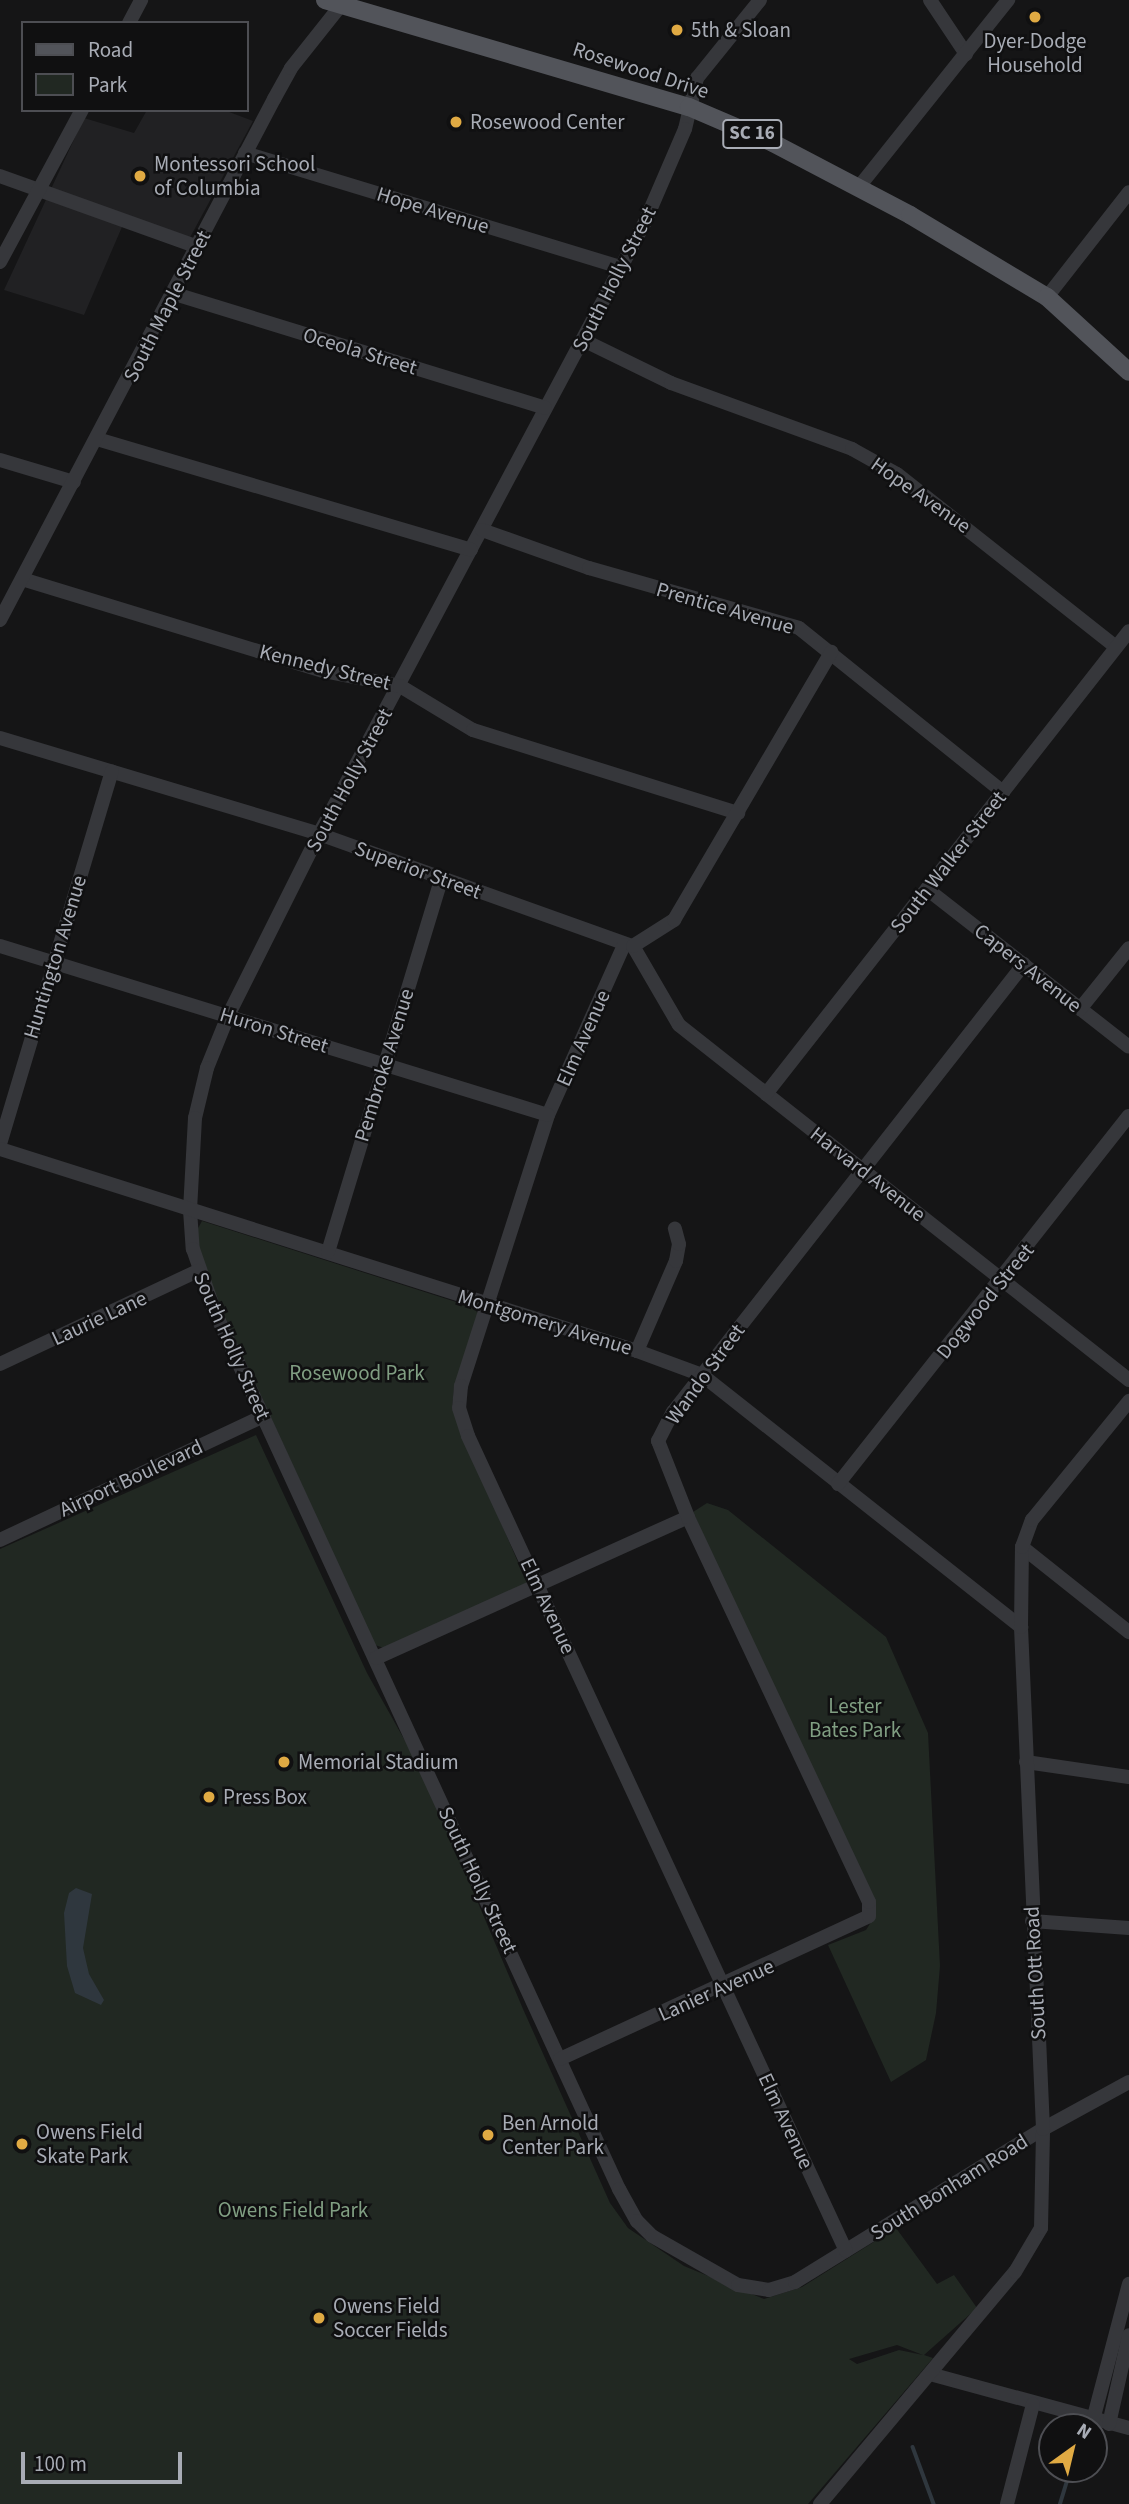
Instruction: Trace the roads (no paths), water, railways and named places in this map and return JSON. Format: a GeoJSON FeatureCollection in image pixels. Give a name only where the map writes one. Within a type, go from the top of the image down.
{"type":"FeatureCollection","features":[{"type":"Feature","properties":{"kind":"main road","name":"Rosewood Drive"},"geometry":{"type":"LineString","coordinates":[[337,2],[689,107],[773,143],[858,188],[1047,297],[1129,372]]}},
{"type":"Feature","properties":{"kind":"street"},"geometry":{"type":"LineString","coordinates":[[130,21],[141,0]]}},
{"type":"Feature","properties":{"kind":"street","name":"South Holly Street"},"geometry":{"type":"LineString","coordinates":[[760,0],[697,78],[685,129],[646,222],[319,834],[228,1016],[207,1068],[195,1118],[190,1210],[198,1271],[637,2221],[686,2259],[738,2285],[769,2290]]}},
{"type":"Feature","properties":{"kind":"street"},"geometry":{"type":"LineString","coordinates":[[930,0],[966,54]]}},
{"type":"Feature","properties":{"kind":"street"},"geometry":{"type":"LineString","coordinates":[[858,188],[1008,0]]}},
{"type":"Feature","properties":{"kind":"street","name":"South Maple Street"},"geometry":{"type":"LineString","coordinates":[[0,620],[175,294],[245,153],[291,68],[337,2]]}},
{"type":"Feature","properties":{"kind":"street"},"geometry":{"type":"LineString","coordinates":[[0,262],[81,112]]}},
{"type":"Feature","properties":{"kind":"street","name":"Hope Avenue"},"geometry":{"type":"LineString","coordinates":[[245,153],[621,267]]}},
{"type":"Feature","properties":{"kind":"street"},"geometry":{"type":"LineString","coordinates":[[0,176],[40,188],[198,247]]}},
{"type":"Feature","properties":{"kind":"street"},"geometry":{"type":"LineString","coordinates":[[1047,297],[1129,192]]}},
{"type":"Feature","properties":{"kind":"street","name":"Oceola Street"},"geometry":{"type":"LineString","coordinates":[[175,294],[545,408]]}},
{"type":"Feature","properties":{"kind":"street","name":"Hope Avenue"},"geometry":{"type":"LineString","coordinates":[[583,340],[671,383],[852,449],[897,474],[1116,647]]}},
{"type":"Feature","properties":{"kind":"street"},"geometry":{"type":"LineString","coordinates":[[97,439],[471,550]]}},
{"type":"Feature","properties":{"kind":"street"},"geometry":{"type":"LineString","coordinates":[[0,460],[74,482]]}},
{"type":"Feature","properties":{"kind":"street","name":"Prentice Avenue"},"geometry":{"type":"LineString","coordinates":[[482,530],[590,568],[799,628],[1003,792]]}},
{"type":"Feature","properties":{"kind":"street","name":"Kennedy Street"},"geometry":{"type":"LineString","coordinates":[[22,579],[323,671],[400,686],[473,730],[738,813]]}},
{"type":"Feature","properties":{"kind":"street","name":"South Walker Street"},"geometry":{"type":"LineString","coordinates":[[766,1094],[1129,631]]}},
{"type":"Feature","properties":{"kind":"street"},"geometry":{"type":"LineString","coordinates":[[629,946],[674,920],[831,652]]}},
{"type":"Feature","properties":{"kind":"street","name":"Superior Street"},"geometry":{"type":"LineString","coordinates":[[0,738],[319,834],[629,946]]}},
{"type":"Feature","properties":{"kind":"street","name":"Huntington Avenue"},"geometry":{"type":"LineString","coordinates":[[0,1147],[112,771]]}},
{"type":"Feature","properties":{"kind":"street","name":"Pembroke Avenue"},"geometry":{"type":"LineString","coordinates":[[328,1252],[442,879]]}},
{"type":"Feature","properties":{"kind":"street","name":"Capers Avenue"},"geometry":{"type":"LineString","coordinates":[[927,888],[1129,1047]]}},
{"type":"Feature","properties":{"kind":"street","name":"Huron Street"},"geometry":{"type":"LineString","coordinates":[[0,946],[548,1115]]}},
{"type":"Feature","properties":{"kind":"street","name":"Harvard Avenue"},"geometry":{"type":"LineString","coordinates":[[629,946],[679,1025],[1129,1380]]}},
{"type":"Feature","properties":{"kind":"street","name":"Elm Avenue"},"geometry":{"type":"LineString","coordinates":[[629,946],[548,1115],[461,1386],[459,1408],[468,1436],[846,2251]]}},
{"type":"Feature","properties":{"kind":"street"},"geometry":{"type":"LineString","coordinates":[[1080,1009],[1129,948]]}},
{"type":"Feature","properties":{"kind":"street","name":"Wando Street"},"geometry":{"type":"LineString","coordinates":[[869,1916],[869,1902],[688,1517],[658,1441],[673,1412],[1024,964]]}},
{"type":"Feature","properties":{"kind":"street","name":"Dogwood Street"},"geometry":{"type":"LineString","coordinates":[[838,1483],[1002,1280],[1129,1116]]}},
{"type":"Feature","properties":{"kind":"street","name":"Montgomery Avenue"},"geometry":{"type":"LineString","coordinates":[[0,1147],[637,1351],[702,1375],[1021,1627]]}},
{"type":"Feature","properties":{"kind":"street"},"geometry":{"type":"LineString","coordinates":[[637,1351],[676,1261],[675,1229]]}},
{"type":"Feature","properties":{"kind":"street","name":"Laurie Lane"},"geometry":{"type":"LineString","coordinates":[[0,1364],[198,1271]]}},
{"type":"Feature","properties":{"kind":"street","name":"South Ott Road"},"geometry":{"type":"LineString","coordinates":[[820,2504],[1014,2272],[1041,2228],[1042,2129],[1021,1627],[1022,1547],[1032,1520],[1129,1401]]}},
{"type":"Feature","properties":{"kind":"street","name":"Airport Boulevard"},"geometry":{"type":"LineString","coordinates":[[0,1540],[263,1416]]}},
{"type":"Feature","properties":{"kind":"street"},"geometry":{"type":"LineString","coordinates":[[376,1658],[540,1587],[688,1517]]}},
{"type":"Feature","properties":{"kind":"street"},"geometry":{"type":"LineString","coordinates":[[1022,1547],[1129,1632]]}},
{"type":"Feature","properties":{"kind":"street"},"geometry":{"type":"LineString","coordinates":[[1026,1762],[1129,1777]]}},
{"type":"Feature","properties":{"kind":"street","name":"Lanier Avenue"},"geometry":{"type":"LineString","coordinates":[[560,2059],[725,1987],[869,1916]]}},
{"type":"Feature","properties":{"kind":"street"},"geometry":{"type":"LineString","coordinates":[[1032,1922],[1129,1928]]}},
{"type":"Feature","properties":{"kind":"street","name":"South Bonham Road"},"geometry":{"type":"LineString","coordinates":[[769,2290],[795,2282],[1042,2129],[1129,2082]]}},
{"type":"Feature","properties":{"kind":"street"},"geometry":{"type":"LineString","coordinates":[[1095,2413],[1129,2284]]}},
{"type":"Feature","properties":{"kind":"street"},"geometry":{"type":"LineString","coordinates":[[1129,2335],[1109,2424],[1129,2428]]}},
{"type":"Feature","properties":{"kind":"street"},"geometry":{"type":"LineString","coordinates":[[930,2374],[1067,2413]]}},
{"type":"Feature","properties":{"kind":"street"},"geometry":{"type":"LineString","coordinates":[[1007,2504],[1033,2404]]}},
{"type":"Feature","properties":{"kind":"waterway"},"geometry":{"type":"LineString","coordinates":[[913,2447],[934,2504]]}},
{"type":"Feature","properties":{"kind":"waterway"},"geometry":{"type":"LineString","coordinates":[[1060,2504],[1067,2483]]}},
{"type":"Feature","properties":{"kind":"place","name":"Dyer-Dodge Household"},"geometry":{"type":"Point","coordinates":[1035,17]}},
{"type":"Feature","properties":{"kind":"place","name":"5th & Sloan"},"geometry":{"type":"Point","coordinates":[677,30]}},
{"type":"Feature","properties":{"kind":"place","name":"Rosewood Center"},"geometry":{"type":"Point","coordinates":[456,122]}},
{"type":"Feature","properties":{"kind":"place","name":"Montessori School of Columbia"},"geometry":{"type":"Point","coordinates":[140,176]}},
{"type":"Feature","properties":{"kind":"place","name":"Memorial Stadium"},"geometry":{"type":"Point","coordinates":[284,1762]}},
{"type":"Feature","properties":{"kind":"place","name":"Press Box"},"geometry":{"type":"Point","coordinates":[209,1797]}},
{"type":"Feature","properties":{"kind":"place","name":"Ben Arnold Center Park"},"geometry":{"type":"Point","coordinates":[488,2135]}},
{"type":"Feature","properties":{"kind":"place","name":"Owens Field Skate Park"},"geometry":{"type":"Point","coordinates":[22,2144]}},
{"type":"Feature","properties":{"kind":"place","name":"Owens Field Soccer Fields"},"geometry":{"type":"Point","coordinates":[319,2318]}},
{"type":"Feature","properties":{"kind":"park label","name":"Rosewood Park"},"geometry":{"type":"Point","coordinates":[357,1373]}},
{"type":"Feature","properties":{"kind":"park label","name":"Lester Bates Park"},"geometry":{"type":"Point","coordinates":[855,1718]}},
{"type":"Feature","properties":{"kind":"park label","name":"Owens Field Park"},"geometry":{"type":"Point","coordinates":[293,2210]}}]}
